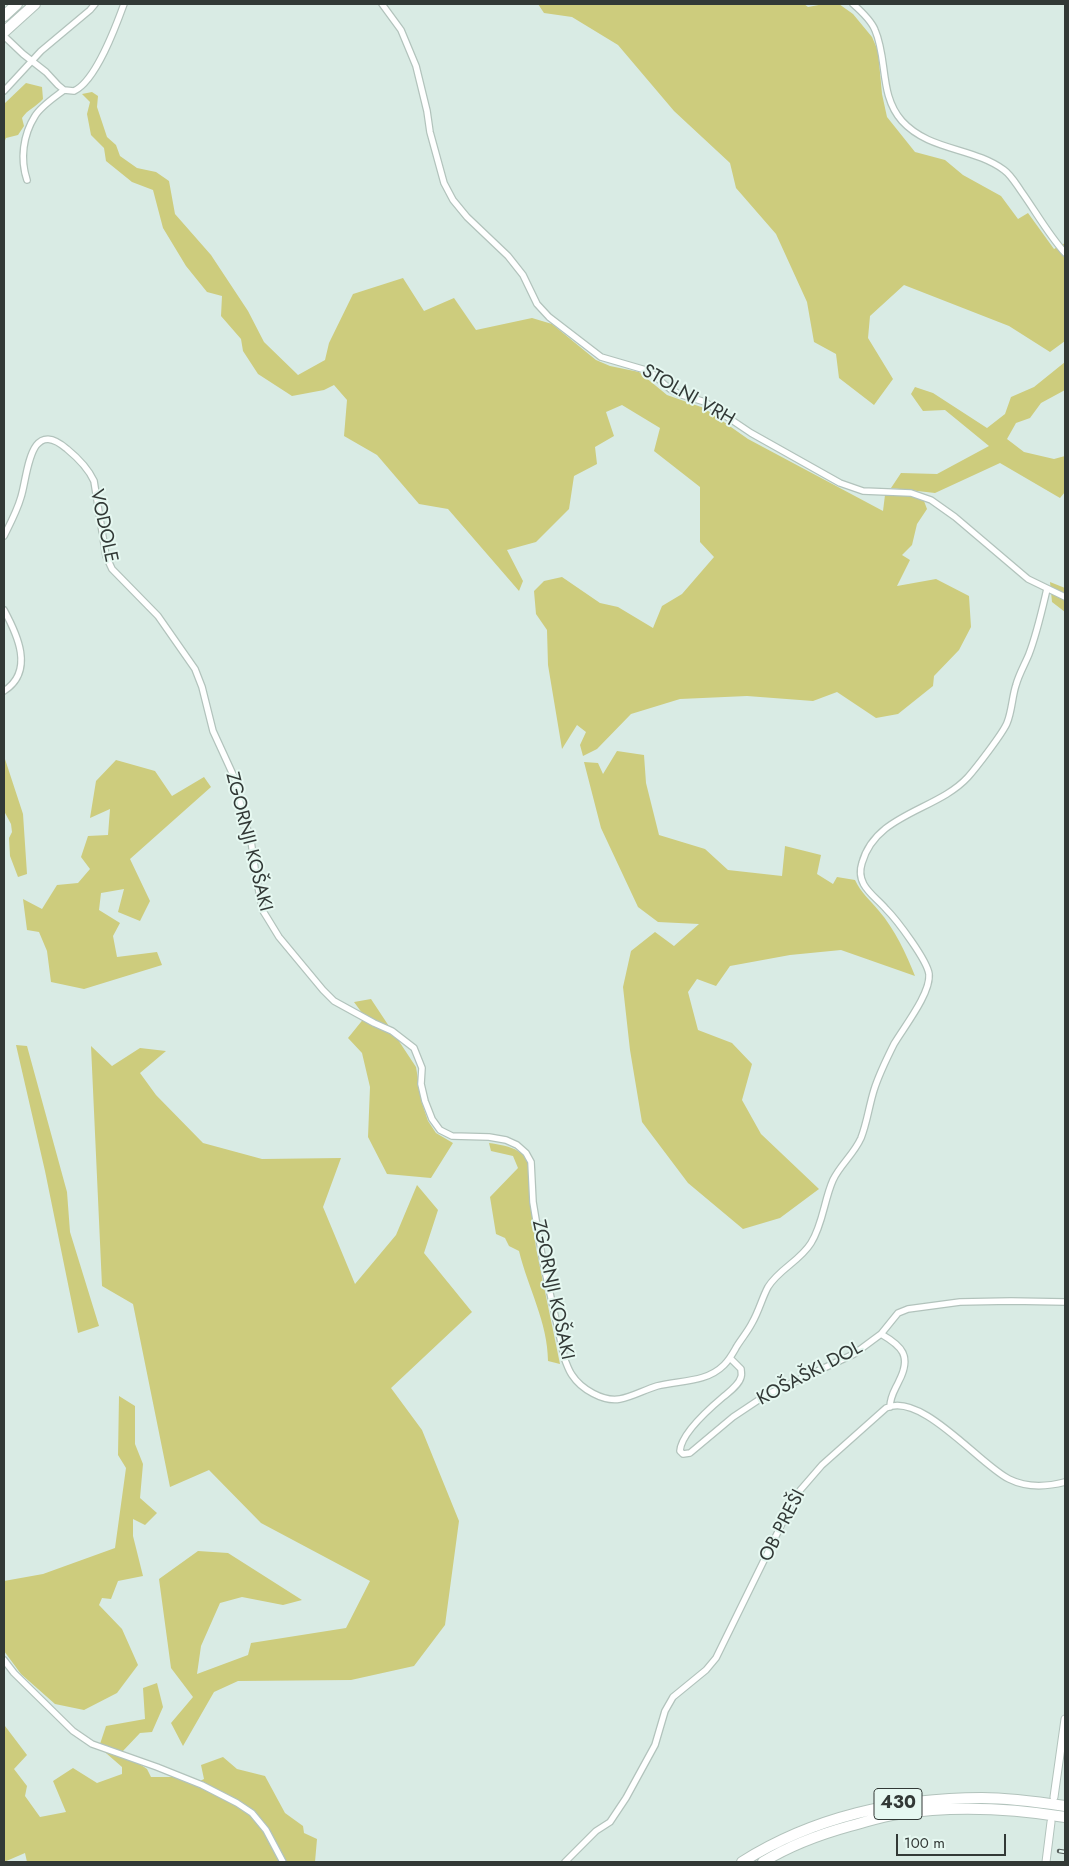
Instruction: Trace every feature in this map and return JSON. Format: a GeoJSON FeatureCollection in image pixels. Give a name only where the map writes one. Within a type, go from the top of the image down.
{"type":"FeatureCollection","features":[{"type":"Feature","properties":{"kind":"highway"},"geometry":{"type":"LineString","coordinates":[[4,16],[17,4]]}},
{"type":"Feature","properties":{"kind":"highway"},"geometry":{"type":"LineString","coordinates":[[4,32],[35,4]]}},
{"type":"Feature","properties":{"kind":"highway","name":"430"},"geometry":{"type":"LineString","coordinates":[[742,1862],[780,1840],[821,1824],[860,1812],[896,1804],[938,1799],[983,1798],[1065,1806]]}},
{"type":"Feature","properties":{"kind":"highway","name":"430"},"geometry":{"type":"LineString","coordinates":[[763,1862],[828,1832],[896,1814],[951,1808],[1001,1808],[1065,1817]]}},
{"type":"Feature","properties":{"kind":"street"},"geometry":{"type":"LineString","coordinates":[[4,91],[31,60],[95,4]]}},
{"type":"Feature","properties":{"kind":"street"},"geometry":{"type":"LineString","coordinates":[[4,36],[64,90],[74,91],[79,89],[89,77],[112,35],[124,4]]}},
{"type":"Feature","properties":{"kind":"street","name":"STOLNI VRH"},"geometry":{"type":"LineString","coordinates":[[382,4],[401,30],[416,66],[430,132],[444,183],[453,200],[467,217],[508,256],[523,275],[537,304],[549,317],[601,357],[649,370],[670,389],[679,394],[705,402],[751,433],[840,482],[863,490],[911,493],[931,500],[955,517],[1028,578],[1065,597]]}},
{"type":"Feature","properties":{"kind":"street"},"geometry":{"type":"LineString","coordinates":[[853,4],[875,29],[882,51],[887,93],[901,121],[919,136],[981,158],[1006,171],[1046,230],[1065,253]]}},
{"type":"Feature","properties":{"kind":"street"},"geometry":{"type":"LineString","coordinates":[[27,180],[23,168],[22,154],[35,114],[64,90]]}},
{"type":"Feature","properties":{"kind":"street","name":"VODOLE"},"geometry":{"type":"LineString","coordinates":[[4,536],[21,498],[30,454],[41,441],[46,439],[55,440],[73,454],[90,472],[97,494],[106,556],[112,569],[131,588]]}},
{"type":"Feature","properties":{"kind":"street","name":"ZGORNJI KOŠAKI"},"geometry":{"type":"LineString","coordinates":[[131,588],[158,616],[195,669],[202,686],[212,730],[235,778],[251,841],[256,882],[263,911],[279,937],[334,1001],[374,1024],[392,1031],[414,1048],[422,1068],[421,1084],[425,1101],[432,1119],[440,1130],[452,1136],[490,1137],[506,1140],[517,1145],[526,1153],[531,1162],[533,1202],[543,1262],[565,1360],[572,1375],[583,1386],[593,1393],[614,1400],[623,1399],[667,1383],[705,1378],[716,1372],[730,1358],[752,1323],[769,1286],[780,1272],[799,1258],[811,1243],[819,1226],[833,1179],[857,1147],[875,1088],[885,1063],[928,986],[929,973],[924,961],[887,910],[862,883],[861,866],[863,859],[870,847],[894,821],[921,808],[960,785],[998,737],[1007,723],[1016,686],[1034,639],[1047,589]]}},
{"type":"Feature","properties":{"kind":"street"},"geometry":{"type":"LineString","coordinates":[[4,610],[14,628],[21,650],[20,666],[16,677],[10,687],[4,690]]}},
{"type":"Feature","properties":{"kind":"street","name":"KOŠAŠKI DOL"},"geometry":{"type":"LineString","coordinates":[[730,1358],[741,1369],[741,1377],[734,1387],[712,1406],[686,1435],[680,1445],[680,1451],[683,1454],[690,1453],[732,1417],[766,1395],[854,1354],[881,1334],[898,1313],[908,1309],[960,1302],[1065,1302]]}},
{"type":"Feature","properties":{"kind":"street"},"geometry":{"type":"LineString","coordinates":[[881,1334],[896,1343],[902,1350],[905,1358],[903,1374],[890,1399],[890,1407],[902,1407],[931,1418],[958,1437],[997,1472],[1009,1479],[1035,1486],[1053,1486],[1065,1482]]}},
{"type":"Feature","properties":{"kind":"street","name":"OB PREŠI"},"geometry":{"type":"LineString","coordinates":[[565,1862],[596,1831],[610,1822],[626,1798],[655,1745],[665,1711],[673,1696],[706,1670],[716,1658],[796,1495],[822,1465],[876,1416],[890,1407]]}},
{"type":"Feature","properties":{"kind":"street"},"geometry":{"type":"LineString","coordinates":[[4,1660],[14,1673],[73,1731],[92,1744],[202,1785],[252,1812],[266,1830],[283,1862]]}},
{"type":"Feature","properties":{"kind":"street"},"geometry":{"type":"LineString","coordinates":[[1054,1797],[1065,1720]]}},
{"type":"Feature","properties":{"kind":"street"},"geometry":{"type":"LineString","coordinates":[[1046,1862],[1050,1822]]}},
{"type":"Feature","properties":{"kind":"shaded area"},"geometry":{"type":"Polygon","coordinates":[[[538,4],[804,4],[808,7],[839,4],[853,14],[872,37],[878,51],[882,94],[887,117],[915,152],[945,160],[963,175],[1001,196],[1018,219],[1028,213],[1054,249],[1065,243],[1065,341],[1050,352],[1009,326],[904,285],[870,316],[868,338],[893,379],[874,405],[839,378],[836,354],[814,342],[807,302],[776,234],[736,188],[730,163],[674,111],[618,45],[572,17],[544,13],[538,4]]]}},
{"type":"Feature","properties":{"kind":"shaded area"},"geometry":{"type":"Polygon","coordinates":[[[26,83],[42,87],[43,99],[22,118],[24,126],[18,135],[6,138],[4,143],[4,104],[26,83]]]}},
{"type":"Feature","properties":{"kind":"shaded area"},"geometry":{"type":"Polygon","coordinates":[[[92,92],[98,96],[97,107],[107,137],[116,145],[120,156],[137,168],[156,172],[169,181],[175,214],[211,255],[248,311],[264,342],[298,375],[325,360],[329,343],[353,294],[403,278],[424,311],[454,298],[476,330],[532,318],[552,324],[596,360],[610,366],[639,372],[667,395],[704,408],[748,439],[883,511],[885,495],[910,496],[924,501],[927,509],[917,524],[912,545],[902,555],[910,560],[897,586],[936,579],[969,596],[971,627],[959,650],[934,676],[933,686],[898,714],[876,718],[837,692],[813,701],[747,696],[680,699],[631,714],[597,749],[583,756],[580,745],[586,732],[577,725],[562,749],[548,665],[547,630],[536,614],[534,591],[544,581],[562,577],[600,603],[618,607],[653,628],[662,606],[682,594],[714,557],[700,542],[700,487],[654,451],[660,428],[622,405],[606,412],[614,436],[595,447],[597,464],[574,476],[569,509],[536,542],[507,550],[523,581],[519,591],[448,509],[419,504],[377,455],[344,436],[347,400],[334,385],[324,390],[292,396],[258,374],[243,351],[241,339],[221,316],[222,296],[207,292],[186,266],[163,228],[153,190],[132,182],[106,161],[104,148],[91,135],[87,114],[90,102],[82,94],[92,92]]]}},
{"type":"Feature","properties":{"kind":"shaded area"},"geometry":{"type":"Polygon","coordinates":[[[1065,362],[1065,390],[1041,403],[1030,418],[1016,423],[1007,439],[1024,452],[1054,459],[1065,456],[1065,492],[1060,498],[1000,463],[935,493],[891,488],[901,473],[937,474],[989,446],[945,410],[923,411],[911,394],[915,387],[933,393],[987,428],[1005,414],[1011,397],[1034,387],[1065,362]]]}},
{"type":"Feature","properties":{"kind":"shaded area"},"geometry":{"type":"Polygon","coordinates":[[[1050,582],[1065,588],[1065,612],[1052,602],[1050,582]]]}},
{"type":"Feature","properties":{"kind":"shaded area"},"geometry":{"type":"Polygon","coordinates":[[[617,751],[644,755],[646,783],[659,835],[705,849],[728,870],[782,876],[785,846],[821,855],[817,874],[833,884],[837,877],[855,880],[863,893],[890,925],[915,976],[841,950],[790,955],[730,966],[716,986],[697,979],[688,992],[698,1030],[732,1043],[752,1064],[742,1100],[761,1134],[819,1189],[780,1218],[743,1229],[688,1183],[642,1122],[630,1050],[623,987],[631,951],[655,932],[674,946],[699,924],[658,922],[638,907],[601,828],[584,762],[598,763],[603,774],[617,751]]]}},
{"type":"Feature","properties":{"kind":"shaded area"},"geometry":{"type":"Polygon","coordinates":[[[4,756],[23,814],[27,874],[18,877],[10,856],[9,838],[12,832],[11,824],[4,811],[4,756]]]}},
{"type":"Feature","properties":{"kind":"shaded area"},"geometry":{"type":"Polygon","coordinates":[[[116,760],[155,771],[172,796],[204,777],[211,787],[130,859],[150,901],[140,921],[118,912],[124,889],[101,893],[99,910],[120,923],[113,936],[117,957],[157,952],[162,965],[84,989],[51,982],[47,951],[39,932],[27,930],[23,899],[42,909],[57,885],[78,883],[90,869],[81,857],[88,836],[108,835],[110,809],[90,818],[96,781],[116,760]]]}},
{"type":"Feature","properties":{"kind":"shaded area"},"geometry":{"type":"Polygon","coordinates":[[[371,999],[416,1067],[422,1103],[428,1121],[436,1133],[453,1143],[431,1178],[387,1174],[368,1137],[370,1087],[362,1053],[348,1038],[365,1017],[354,1002],[371,999]]]}},
{"type":"Feature","properties":{"kind":"shaded area"},"geometry":{"type":"Polygon","coordinates":[[[16,1045],[27,1046],[67,1192],[70,1232],[99,1326],[78,1333],[45,1171],[16,1045]]]}},
{"type":"Feature","properties":{"kind":"shaded area"},"geometry":{"type":"Polygon","coordinates":[[[91,1046],[112,1066],[140,1048],[166,1051],[140,1073],[156,1095],[203,1143],[262,1159],[341,1158],[323,1207],[355,1284],[396,1235],[417,1185],[438,1210],[424,1253],[472,1312],[391,1388],[422,1430],[459,1521],[445,1625],[414,1666],[351,1680],[238,1681],[214,1692],[183,1746],[171,1723],[193,1697],[171,1668],[159,1579],[198,1551],[228,1553],[302,1600],[283,1605],[242,1597],[220,1603],[201,1646],[197,1674],[248,1655],[251,1643],[346,1628],[370,1581],[261,1523],[209,1470],[170,1487],[133,1304],[102,1286],[91,1046]]]}},
{"type":"Feature","properties":{"kind":"shaded area"},"geometry":{"type":"Polygon","coordinates":[[[489,1143],[512,1148],[527,1160],[536,1248],[560,1364],[548,1361],[545,1333],[519,1251],[509,1246],[505,1238],[496,1234],[490,1197],[518,1168],[513,1156],[491,1151],[489,1143]]]}},
{"type":"Feature","properties":{"kind":"shaded area"},"geometry":{"type":"Polygon","coordinates":[[[119,1396],[135,1406],[135,1444],[143,1464],[140,1498],[157,1513],[145,1525],[133,1519],[133,1536],[143,1576],[118,1581],[111,1599],[102,1598],[99,1605],[122,1629],[138,1665],[117,1693],[84,1710],[55,1704],[21,1674],[4,1651],[4,1581],[43,1574],[115,1548],[126,1468],[118,1455],[119,1396]]]}},
{"type":"Feature","properties":{"kind":"shaded area"},"geometry":{"type":"Polygon","coordinates":[[[157,1683],[163,1707],[152,1732],[140,1733],[122,1752],[147,1769],[151,1777],[184,1777],[196,1783],[204,1779],[201,1765],[223,1757],[237,1769],[265,1776],[285,1813],[303,1826],[304,1833],[317,1839],[315,1862],[27,1862],[25,1853],[4,1862],[4,1727],[27,1755],[14,1769],[27,1786],[25,1796],[40,1817],[66,1812],[53,1781],[73,1768],[97,1783],[122,1774],[122,1767],[99,1747],[106,1726],[145,1719],[143,1688],[157,1683]]]}},
{"type":"Feature","properties":{"kind":"railway"},"geometry":{"type":"LineString","coordinates":[[1059,1851],[1065,1852]]}}]}
